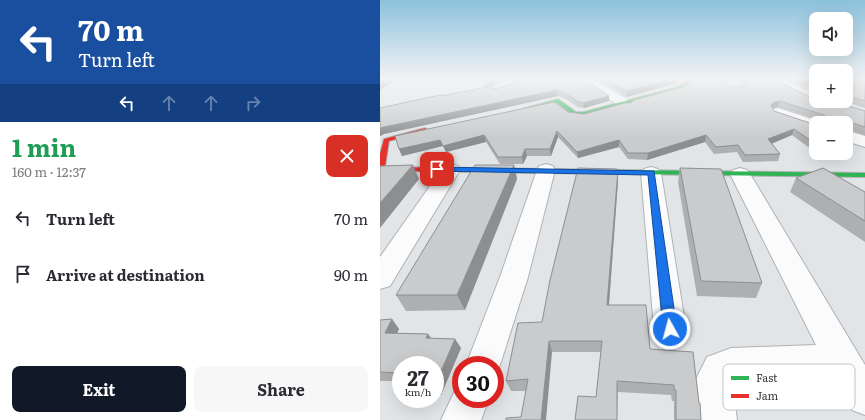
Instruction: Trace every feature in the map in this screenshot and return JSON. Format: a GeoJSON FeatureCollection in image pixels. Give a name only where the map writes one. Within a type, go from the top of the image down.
{"type":"FeatureCollection","features":[{"type":"Feature","properties":{"kind":"street"},"geometry":{"type":"LineString","coordinates":[[617,99],[626,104]]}},
{"type":"Feature","properties":{"kind":"street"},"geometry":{"type":"LineString","coordinates":[[518,110],[558,101],[575,114],[584,114],[644,99]]}},
{"type":"Feature","properties":{"kind":"street"},"geometry":{"type":"LineString","coordinates":[[809,99],[778,112],[809,123]]}},
{"type":"Feature","properties":{"kind":"street"},"geometry":{"type":"LineString","coordinates":[[435,128],[386,140],[380,169],[865,175]]}},
{"type":"Feature","properties":{"kind":"street"},"geometry":{"type":"LineString","coordinates":[[853,138],[865,142]]}},
{"type":"Feature","properties":{"kind":"street"},"geometry":{"type":"LineString","coordinates":[[380,278],[452,170]]}},
{"type":"Feature","properties":{"kind":"street"},"geometry":{"type":"LineString","coordinates":[[485,356],[514,277],[546,170]]}},
{"type":"Feature","properties":{"kind":"street"},"geometry":{"type":"LineString","coordinates":[[651,172],[670,329]]}},
{"type":"Feature","properties":{"kind":"street"},"geometry":{"type":"LineString","coordinates":[[740,174],[844,364]]}},
{"type":"Feature","properties":{"kind":"street"},"geometry":{"type":"LineString","coordinates":[[826,174],[858,194]]}},
{"type":"Feature","properties":{"kind":"street"},"geometry":{"type":"LineString","coordinates":[[753,364],[842,360]]}},
{"type":"Feature","properties":{"kind":"street"},"geometry":{"type":"LineString","coordinates":[[718,420],[714,379],[719,369],[723,368]]}},
{"type":"Feature","properties":{"kind":"street"},"geometry":{"type":"LineString","coordinates":[[855,381],[865,397]]}},
{"type":"Feature","properties":{"kind":"street"},"geometry":{"type":"LineString","coordinates":[[460,420],[467,408]]}},
{"type":"Feature","properties":{"kind":"building"},"geometry":{"type":"Polygon","coordinates":[[[423,99],[517,99],[380,128],[380,108],[423,99]]]}},
{"type":"Feature","properties":{"kind":"building"},"geometry":{"type":"Polygon","coordinates":[[[573,99],[599,99],[583,103],[573,99]]]}},
{"type":"Feature","properties":{"kind":"building"},"geometry":{"type":"Polygon","coordinates":[[[639,99],[809,99],[809,108],[853,108],[865,111],[865,127],[853,123],[853,116],[825,116],[780,101],[774,102],[771,105],[774,111],[809,123],[809,139],[794,129],[768,139],[780,154],[745,155],[738,145],[716,147],[706,135],[648,153],[628,153],[619,140],[577,152],[557,131],[550,149],[525,149],[522,157],[498,157],[484,135],[443,146],[440,140],[399,149],[395,136],[554,102],[568,112],[584,114],[625,103],[631,103],[634,100],[639,99]]]}},
{"type":"Feature","properties":{"kind":"building"},"geometry":{"type":"Polygon","coordinates":[[[413,165],[380,203],[380,166],[413,165]]]}},
{"type":"Feature","properties":{"kind":"building"},"geometry":{"type":"Polygon","coordinates":[[[475,165],[514,165],[457,295],[396,295],[475,165]]]}},
{"type":"Feature","properties":{"kind":"building"},"geometry":{"type":"Polygon","coordinates":[[[578,168],[618,170],[607,305],[646,305],[650,349],[693,352],[701,420],[676,420],[676,390],[674,390],[674,385],[617,381],[617,420],[575,420],[578,396],[596,397],[602,341],[549,341],[541,420],[506,420],[506,418],[521,417],[528,379],[506,381],[518,323],[542,322],[550,280],[578,168]]]}},
{"type":"Feature","properties":{"kind":"building"},"geometry":{"type":"Polygon","coordinates":[[[680,168],[721,169],[762,283],[701,281],[680,168]]]}},
{"type":"Feature","properties":{"kind":"building"},"geometry":{"type":"Polygon","coordinates":[[[823,168],[865,192],[865,221],[796,178],[823,168]]]}},
{"type":"Feature","properties":{"kind":"building"},"geometry":{"type":"Polygon","coordinates":[[[392,319],[385,333],[428,334],[426,338],[455,339],[444,364],[444,356],[392,356],[392,373],[380,372],[380,320],[392,319]]]}},
{"type":"Feature","properties":{"kind":"traffic: fast"},"geometry":{"type":"LineString","coordinates":[[525,109],[558,101],[575,114],[584,114],[640,99]]}},
{"type":"Feature","properties":{"kind":"traffic: fast"},"geometry":{"type":"LineString","coordinates":[[475,170],[865,175]]}},
{"type":"Feature","properties":{"kind":"traffic: jam"},"geometry":{"type":"LineString","coordinates":[[381,169],[386,140],[425,130]]}},
{"type":"Feature","properties":{"kind":"traffic: jam"},"geometry":{"type":"LineString","coordinates":[[380,169],[475,170]]}},
{"type":"Feature","properties":{"kind":"route"},"geometry":{"type":"LineString","coordinates":[[437,169],[651,172],[670,329]]}}]}
